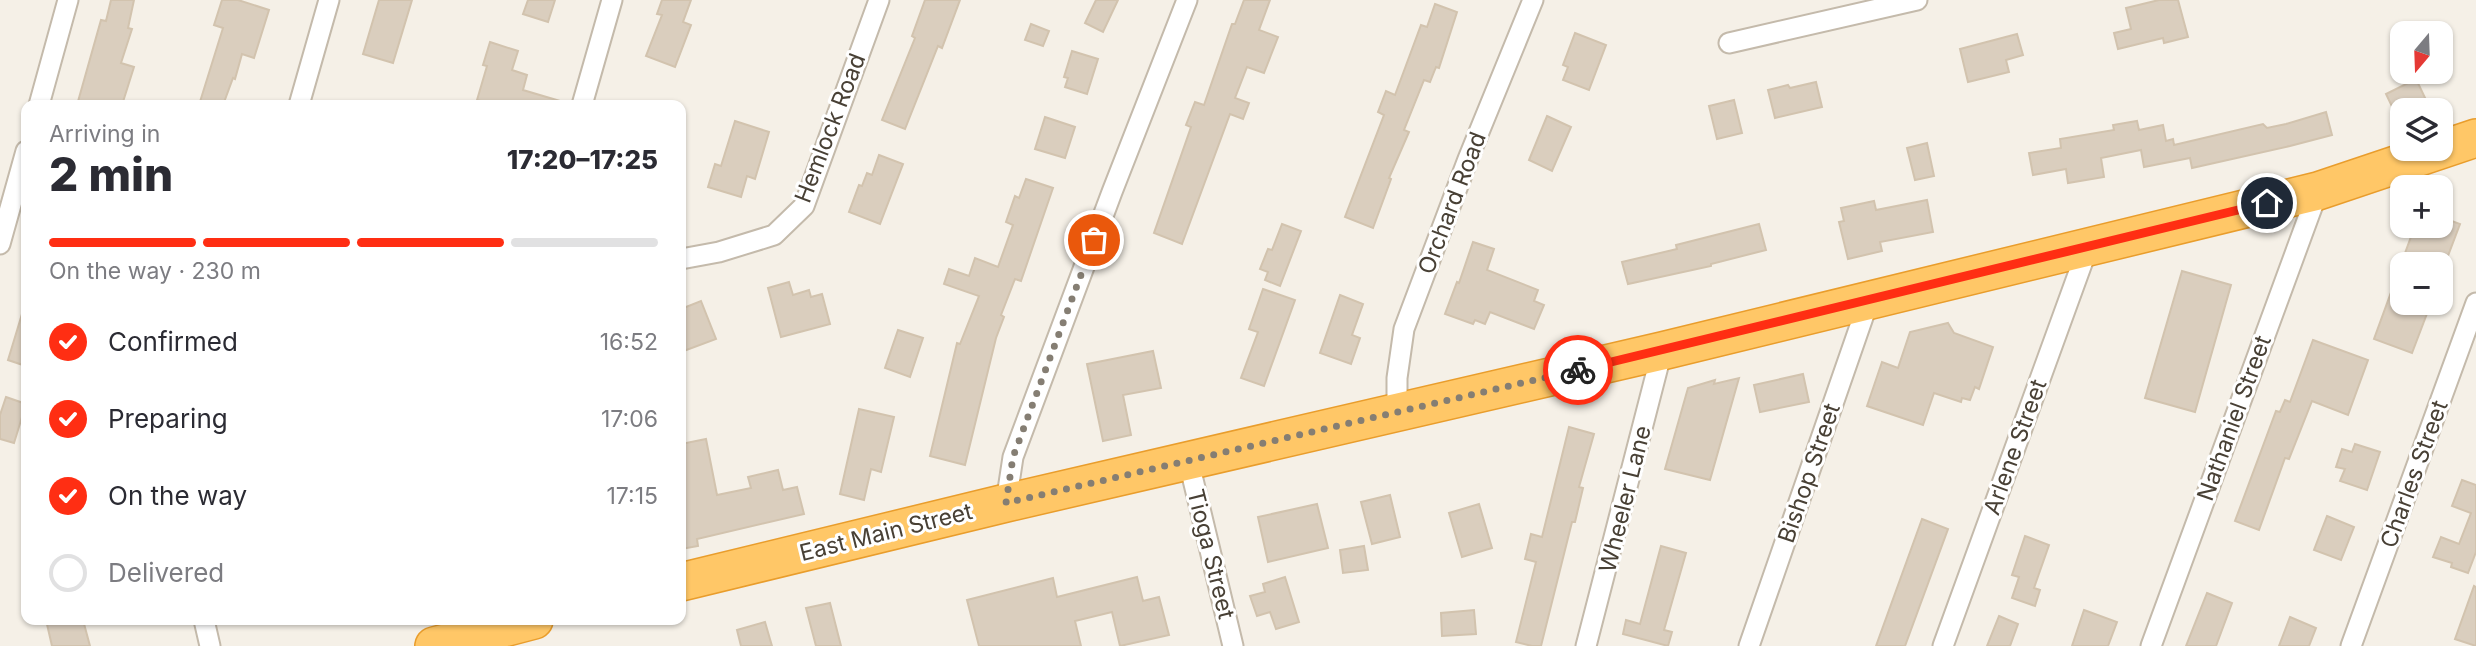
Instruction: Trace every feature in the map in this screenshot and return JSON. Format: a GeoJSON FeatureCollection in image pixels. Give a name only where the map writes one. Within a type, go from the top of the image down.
{"type":"FeatureCollection","features":[{"type":"Feature","properties":{"kind":"highway","name":"East Main Street"},"geometry":{"type":"LineString","coordinates":[[686,581],[1006,503],[1189,463],[1662,351],[2318,191],[2476,138]]}},
{"type":"Feature","properties":{"kind":"highway"},"geometry":{"type":"LineString","coordinates":[[434,646],[515,625]]}},
{"type":"Feature","properties":{"kind":"street"},"geometry":{"type":"LineString","coordinates":[[40,100],[68,0]]}},
{"type":"Feature","properties":{"kind":"street"},"geometry":{"type":"LineString","coordinates":[[300,100],[329,0]]}},
{"type":"Feature","properties":{"kind":"street"},"geometry":{"type":"LineString","coordinates":[[583,100],[612,0]]}},
{"type":"Feature","properties":{"kind":"street","name":"Hemlock Road"},"geometry":{"type":"LineString","coordinates":[[686,258],[719,253],[774,235],[804,205],[878,0]]}},
{"type":"Feature","properties":{"kind":"street"},"geometry":{"type":"LineString","coordinates":[[1006,503],[1013,457],[1187,0]]}},
{"type":"Feature","properties":{"kind":"street","name":"Orchard Road"},"geometry":{"type":"LineString","coordinates":[[1397,412],[1397,379],[1404,329],[1468,159],[1533,0]]}},
{"type":"Feature","properties":{"kind":"street"},"geometry":{"type":"LineString","coordinates":[[1730,43],[1917,0]]}},
{"type":"Feature","properties":{"kind":"street"},"geometry":{"type":"LineString","coordinates":[[1,235],[21,168]]}},
{"type":"Feature","properties":{"kind":"street","name":"Nathaniel Street"},"geometry":{"type":"LineString","coordinates":[[2151,646],[2318,191]]}},
{"type":"Feature","properties":{"kind":"street","name":"Arlene Street"},"geometry":{"type":"LineString","coordinates":[[1942,646],[2088,247]]}},
{"type":"Feature","properties":{"kind":"street","name":"Bishop Street"},"geometry":{"type":"LineString","coordinates":[[1749,646],[1869,300]]}},
{"type":"Feature","properties":{"kind":"street","name":"Charles Street"},"geometry":{"type":"LineString","coordinates":[[2351,646],[2476,303]]}},
{"type":"Feature","properties":{"kind":"street","name":"Wheeler Lane"},"geometry":{"type":"LineString","coordinates":[[1586,646],[1662,351]]}},
{"type":"Feature","properties":{"kind":"street","name":"Tioga Street"},"geometry":{"type":"LineString","coordinates":[[1189,463],[1233,646]]}},
{"type":"Feature","properties":{"kind":"street"},"geometry":{"type":"LineString","coordinates":[[205,625],[210,646]]}},
{"type":"Feature","properties":{"kind":"building"},"geometry":{"type":"Polygon","coordinates":[[[111,0],[134,0],[128,28],[132,29],[121,63],[134,67],[124,100],[78,100],[101,20],[106,21],[111,0]]]}},
{"type":"Feature","properties":{"kind":"building"},"geometry":{"type":"Polygon","coordinates":[[[222,0],[238,0],[269,10],[254,58],[242,54],[235,79],[233,78],[225,100],[201,100],[223,28],[214,25],[222,0]]]}},
{"type":"Feature","properties":{"kind":"building"},"geometry":{"type":"Polygon","coordinates":[[[379,0],[412,0],[393,63],[363,54],[379,0]]]}},
{"type":"Feature","properties":{"kind":"building"},"geometry":{"type":"Polygon","coordinates":[[[528,0],[555,0],[548,22],[523,14],[528,0]]]}},
{"type":"Feature","properties":{"kind":"building"},"geometry":{"type":"Polygon","coordinates":[[[662,0],[691,0],[683,22],[691,25],[675,67],[646,56],[662,15],[657,14],[662,0]]]}},
{"type":"Feature","properties":{"kind":"building"},"geometry":{"type":"Polygon","coordinates":[[[925,0],[960,0],[942,48],[938,46],[905,129],[882,120],[915,38],[912,36],[925,0]]]}},
{"type":"Feature","properties":{"kind":"building"},"geometry":{"type":"Polygon","coordinates":[[[1096,0],[1118,0],[1103,32],[1085,23],[1096,0]]]}},
{"type":"Feature","properties":{"kind":"building"},"geometry":{"type":"Polygon","coordinates":[[[1244,0],[1270,0],[1259,30],[1278,37],[1264,73],[1247,67],[1235,98],[1249,103],[1243,119],[1230,114],[1182,244],[1154,233],[1191,127],[1186,125],[1195,102],[1204,105],[1232,24],[1235,24],[1244,0]]]}},
{"type":"Feature","properties":{"kind":"building"},"geometry":{"type":"Polygon","coordinates":[[[2159,0],[2178,0],[2188,37],[2164,43],[2163,38],[2118,49],[2114,33],[2131,29],[2126,8],[2159,0]]]}},
{"type":"Feature","properties":{"kind":"building"},"geometry":{"type":"Polygon","coordinates":[[[1435,4],[1457,12],[1439,68],[1436,67],[1430,82],[1424,80],[1404,130],[1409,132],[1389,178],[1391,179],[1373,228],[1345,217],[1384,115],[1378,112],[1386,91],[1395,95],[1421,25],[1427,27],[1435,4]]]}},
{"type":"Feature","properties":{"kind":"building"},"geometry":{"type":"Polygon","coordinates":[[[1031,24],[1049,31],[1043,46],[1025,40],[1031,24]]]}},
{"type":"Feature","properties":{"kind":"building"},"geometry":{"type":"Polygon","coordinates":[[[1575,33],[1606,45],[1589,90],[1563,80],[1568,67],[1563,65],[1575,33]]]}},
{"type":"Feature","properties":{"kind":"building"},"geometry":{"type":"Polygon","coordinates":[[[2017,34],[2023,55],[2006,60],[2009,72],[1968,82],[1960,49],[2017,34]]]}},
{"type":"Feature","properties":{"kind":"building"},"geometry":{"type":"Polygon","coordinates":[[[490,42],[518,51],[512,70],[527,75],[523,90],[557,100],[477,100],[487,66],[483,65],[490,42]]]}},
{"type":"Feature","properties":{"kind":"building"},"geometry":{"type":"Polygon","coordinates":[[[1072,51],[1098,59],[1087,94],[1065,87],[1068,78],[1064,77],[1072,51]]]}},
{"type":"Feature","properties":{"kind":"building"},"geometry":{"type":"Polygon","coordinates":[[[1816,82],[1822,107],[1775,118],[1768,90],[1816,82]]]}},
{"type":"Feature","properties":{"kind":"building"},"geometry":{"type":"Polygon","coordinates":[[[2406,84],[2418,84],[2425,98],[2390,98],[2390,102],[2386,94],[2406,84]]]}},
{"type":"Feature","properties":{"kind":"building"},"geometry":{"type":"Polygon","coordinates":[[[1734,100],[1742,133],[1717,139],[1709,106],[1734,100]]]}},
{"type":"Feature","properties":{"kind":"building"},"geometry":{"type":"Polygon","coordinates":[[[2326,112],[2332,135],[2192,168],[2190,158],[2144,167],[2141,150],[2101,158],[2104,177],[2068,183],[2066,169],[2033,175],[2029,153],[2061,148],[2060,139],[2114,130],[2113,125],[2137,121],[2139,130],[2163,125],[2166,141],[2173,139],[2174,145],[2263,124],[2267,128],[2286,124],[2326,112]]]}},
{"type":"Feature","properties":{"kind":"building"},"geometry":{"type":"Polygon","coordinates":[[[1547,116],[1571,127],[1552,171],[1529,160],[1547,116]]]}},
{"type":"Feature","properties":{"kind":"building"},"geometry":{"type":"Polygon","coordinates":[[[1045,117],[1075,127],[1065,158],[1035,149],[1045,117]]]}},
{"type":"Feature","properties":{"kind":"building"},"geometry":{"type":"Polygon","coordinates":[[[735,121],[769,132],[755,179],[747,176],[741,197],[708,187],[715,164],[721,166],[735,121]]]}},
{"type":"Feature","properties":{"kind":"building"},"geometry":{"type":"Polygon","coordinates":[[[1927,143],[1934,176],[1915,180],[1907,148],[1927,143]]]}},
{"type":"Feature","properties":{"kind":"building"},"geometry":{"type":"Polygon","coordinates":[[[879,155],[903,164],[880,224],[849,212],[859,185],[862,186],[867,173],[872,175],[879,155]]]}},
{"type":"Feature","properties":{"kind":"building"},"geometry":{"type":"Polygon","coordinates":[[[1026,179],[1053,188],[1021,281],[1015,279],[1001,315],[1004,317],[996,338],[965,465],[930,456],[957,343],[960,344],[979,296],[944,284],[949,269],[969,276],[975,258],[998,267],[1013,225],[1006,222],[1015,196],[1019,198],[1026,179]]]}},
{"type":"Feature","properties":{"kind":"building"},"geometry":{"type":"Polygon","coordinates":[[[1927,200],[1933,232],[1880,242],[1882,251],[1848,259],[1839,222],[1844,221],[1841,208],[1874,201],[1876,210],[1927,200]]]}},
{"type":"Feature","properties":{"kind":"building"},"geometry":{"type":"Polygon","coordinates":[[[2453,221],[2460,224],[2449,252],[2405,252],[2411,238],[2453,238],[2453,221]]]}},
{"type":"Feature","properties":{"kind":"building"},"geometry":{"type":"Polygon","coordinates":[[[1282,224],[1301,231],[1280,286],[1265,280],[1268,272],[1260,269],[1268,249],[1272,250],[1282,224]]]}},
{"type":"Feature","properties":{"kind":"building"},"geometry":{"type":"Polygon","coordinates":[[[1759,224],[1766,250],[1711,266],[1628,284],[1622,262],[1677,249],[1676,245],[1759,224]]]}},
{"type":"Feature","properties":{"kind":"building"},"geometry":{"type":"Polygon","coordinates":[[[1473,242],[1494,249],[1487,270],[1538,290],[1534,301],[1544,305],[1534,329],[1490,312],[1485,324],[1475,320],[1473,324],[1445,314],[1473,242]]]}},
{"type":"Feature","properties":{"kind":"building"},"geometry":{"type":"Polygon","coordinates":[[[2182,271],[2231,285],[2195,412],[2145,398],[2182,271]]]}},
{"type":"Feature","properties":{"kind":"building"},"geometry":{"type":"Polygon","coordinates":[[[789,282],[793,295],[809,290],[811,297],[822,294],[830,324],[781,337],[768,288],[789,282]]]}},
{"type":"Feature","properties":{"kind":"building"},"geometry":{"type":"Polygon","coordinates":[[[1263,289],[1295,300],[1264,386],[1241,378],[1258,332],[1249,329],[1263,289]]]}},
{"type":"Feature","properties":{"kind":"building"},"geometry":{"type":"Polygon","coordinates":[[[1340,295],[1363,304],[1352,335],[1360,338],[1351,364],[1320,353],[1340,295]]]}},
{"type":"Feature","properties":{"kind":"building"},"geometry":{"type":"Polygon","coordinates":[[[2390,295],[2390,315],[2426,315],[2412,353],[2374,339],[2390,295]]]}},
{"type":"Feature","properties":{"kind":"building"},"geometry":{"type":"Polygon","coordinates":[[[701,301],[716,339],[686,350],[686,307],[701,301]]]}},
{"type":"Feature","properties":{"kind":"building"},"geometry":{"type":"Polygon","coordinates":[[[21,317],[21,364],[8,360],[21,317]]]}},
{"type":"Feature","properties":{"kind":"building"},"geometry":{"type":"Polygon","coordinates":[[[1948,323],[1954,333],[1993,347],[1979,389],[1975,387],[1970,400],[1962,398],[1961,402],[1934,393],[1923,425],[1867,406],[1882,362],[1898,368],[1910,332],[1948,323]]]}},
{"type":"Feature","properties":{"kind":"building"},"geometry":{"type":"Polygon","coordinates":[[[898,330],[923,338],[910,377],[885,368],[898,330]]]}},
{"type":"Feature","properties":{"kind":"building"},"geometry":{"type":"Polygon","coordinates":[[[2313,340],[2368,360],[2348,415],[2312,401],[2289,459],[2285,458],[2259,530],[2235,521],[2276,411],[2280,412],[2285,400],[2290,402],[2313,340]]]}},
{"type":"Feature","properties":{"kind":"building"},"geometry":{"type":"Polygon","coordinates":[[[1153,351],[1161,388],[1123,395],[1131,435],[1103,441],[1087,364],[1153,351]]]}},
{"type":"Feature","properties":{"kind":"building"},"geometry":{"type":"Polygon","coordinates":[[[1803,374],[1809,402],[1760,412],[1754,385],[1803,374]]]}},
{"type":"Feature","properties":{"kind":"building"},"geometry":{"type":"Polygon","coordinates":[[[1739,378],[1710,480],[1665,469],[1688,388],[1715,380],[1714,384],[1739,378]]]}},
{"type":"Feature","properties":{"kind":"building"},"geometry":{"type":"Polygon","coordinates":[[[6,397],[21,402],[21,420],[14,443],[0,439],[0,415],[6,397]]]}},
{"type":"Feature","properties":{"kind":"building"},"geometry":{"type":"Polygon","coordinates":[[[859,409],[894,417],[881,472],[871,469],[864,500],[840,494],[859,409]]]}},
{"type":"Feature","properties":{"kind":"building"},"geometry":{"type":"Polygon","coordinates":[[[1569,427],[1594,434],[1579,487],[1583,488],[1575,522],[1572,522],[1541,646],[1532,646],[1516,642],[1536,562],[1525,559],[1531,534],[1542,537],[1569,427]]]}},
{"type":"Feature","properties":{"kind":"building"},"geometry":{"type":"Polygon","coordinates":[[[706,439],[717,495],[751,488],[748,477],[778,470],[783,490],[797,487],[804,514],[697,539],[698,546],[686,548],[686,443],[706,439]]]}},
{"type":"Feature","properties":{"kind":"building"},"geometry":{"type":"Polygon","coordinates":[[[2355,444],[2380,452],[2367,490],[2340,481],[2345,469],[2336,467],[2342,449],[2352,452],[2355,444]]]}},
{"type":"Feature","properties":{"kind":"building"},"geometry":{"type":"Polygon","coordinates":[[[2462,480],[2476,485],[2476,552],[2468,573],[2451,567],[2452,563],[2433,557],[2441,537],[2459,544],[2471,513],[2452,506],[2462,480]]]}},
{"type":"Feature","properties":{"kind":"building"},"geometry":{"type":"Polygon","coordinates":[[[1390,495],[1400,537],[1372,544],[1361,502],[1390,495]]]}},
{"type":"Feature","properties":{"kind":"building"},"geometry":{"type":"Polygon","coordinates":[[[1317,504],[1328,548],[1268,562],[1258,517],[1317,504]]]}},
{"type":"Feature","properties":{"kind":"building"},"geometry":{"type":"Polygon","coordinates":[[[1479,504],[1492,548],[1462,557],[1449,513],[1479,504]]]}},
{"type":"Feature","properties":{"kind":"building"},"geometry":{"type":"Polygon","coordinates":[[[2327,516],[2354,527],[2341,560],[2314,550],[2327,516]]]}},
{"type":"Feature","properties":{"kind":"building"},"geometry":{"type":"Polygon","coordinates":[[[1922,519],[1948,529],[1905,646],[1876,646],[1922,519]]]}},
{"type":"Feature","properties":{"kind":"building"},"geometry":{"type":"Polygon","coordinates":[[[2025,536],[2049,545],[2034,588],[2040,590],[2035,606],[2012,598],[2019,577],[2012,575],[2025,536]]]}},
{"type":"Feature","properties":{"kind":"building"},"geometry":{"type":"Polygon","coordinates":[[[1364,546],[1368,570],[1343,573],[1340,550],[1364,546]]]}},
{"type":"Feature","properties":{"kind":"building"},"geometry":{"type":"Polygon","coordinates":[[[1661,546],[1686,553],[1664,630],[1672,632],[1668,646],[1623,634],[1626,620],[1640,624],[1661,546]]]}},
{"type":"Feature","properties":{"kind":"building"},"geometry":{"type":"Polygon","coordinates":[[[1137,577],[1143,601],[1159,597],[1169,635],[1120,646],[1112,612],[1075,621],[1081,646],[979,646],[967,600],[1053,578],[1057,597],[1137,577]]]}},
{"type":"Feature","properties":{"kind":"building"},"geometry":{"type":"Polygon","coordinates":[[[1285,577],[1299,622],[1276,629],[1270,612],[1257,616],[1250,596],[1265,592],[1263,584],[1285,577]]]}},
{"type":"Feature","properties":{"kind":"building"},"geometry":{"type":"Polygon","coordinates":[[[2474,586],[2476,587],[2476,646],[2455,639],[2474,586]]]}},
{"type":"Feature","properties":{"kind":"building"},"geometry":{"type":"Polygon","coordinates":[[[2207,593],[2232,603],[2216,646],[2186,646],[2207,593]]]}},
{"type":"Feature","properties":{"kind":"building"},"geometry":{"type":"Polygon","coordinates":[[[830,603],[841,646],[816,646],[806,608],[830,603]]]}},
{"type":"Feature","properties":{"kind":"building"},"geometry":{"type":"Polygon","coordinates":[[[1474,610],[1476,634],[1442,636],[1441,613],[1474,610]]]}},
{"type":"Feature","properties":{"kind":"building"},"geometry":{"type":"Polygon","coordinates":[[[2084,610],[2117,622],[2108,646],[2072,646],[2084,610]]]}},
{"type":"Feature","properties":{"kind":"building"},"geometry":{"type":"Polygon","coordinates":[[[1999,616],[2018,624],[2010,646],[1987,646],[1999,616]]]}},
{"type":"Feature","properties":{"kind":"building"},"geometry":{"type":"Polygon","coordinates":[[[2290,617],[2316,628],[2309,646],[2279,646],[2290,617]]]}},
{"type":"Feature","properties":{"kind":"building"},"geometry":{"type":"Polygon","coordinates":[[[765,622],[772,646],[741,646],[737,630],[765,622]]]}},
{"type":"Feature","properties":{"kind":"building"},"geometry":{"type":"Polygon","coordinates":[[[47,625],[84,625],[90,646],[52,646],[47,625]]]}},
{"type":"Feature","properties":{"kind":"way so far"},"geometry":{"type":"LineString","coordinates":[[1094,240],[1013,457],[1006,503],[1189,463],[1578,370]]}},
{"type":"Feature","properties":{"kind":"route"},"geometry":{"type":"LineString","coordinates":[[1578,370],[2267,203]]}}]}
